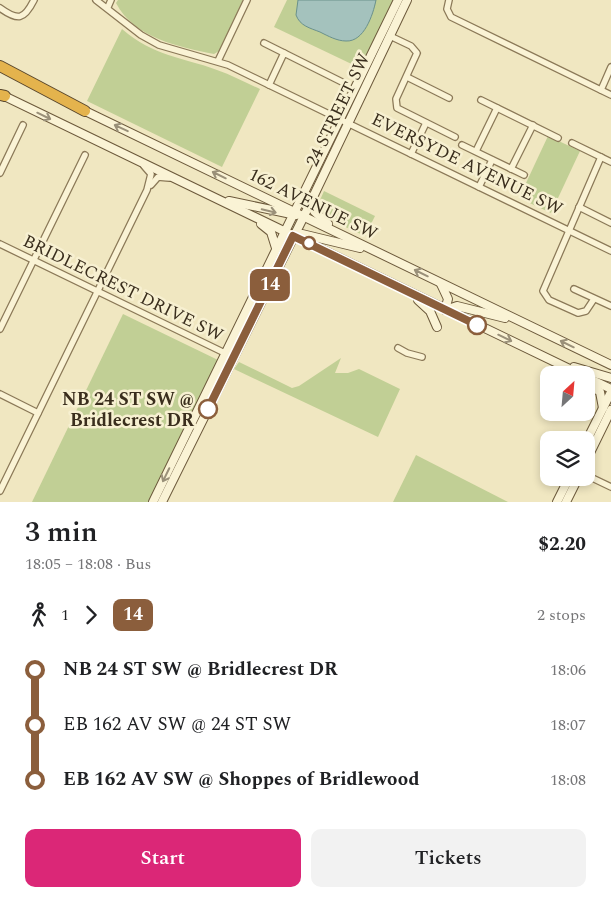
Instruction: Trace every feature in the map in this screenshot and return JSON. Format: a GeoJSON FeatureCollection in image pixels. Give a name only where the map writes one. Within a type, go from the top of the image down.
{"type":"FeatureCollection","features":[{"type":"Feature","properties":{"kind":"highway"},"geometry":{"type":"LineString","coordinates":[[0,66],[84,111]]}},
{"type":"Feature","properties":{"kind":"main road","name":"24 STREET SW"},"geometry":{"type":"LineString","coordinates":[[153,502],[229,356],[299,214],[339,119],[398,0]]}},
{"type":"Feature","properties":{"kind":"main road","name":"24 STREET SW"},"geometry":{"type":"LineString","coordinates":[[162,502],[276,248],[289,234],[299,214],[312,198],[407,0]]}},
{"type":"Feature","properties":{"kind":"main road","name":"162 AVENUE SW"},"geometry":{"type":"LineString","coordinates":[[0,71],[611,365]]}},
{"type":"Feature","properties":{"kind":"main road","name":"162 AVENUE SW"},"geometry":{"type":"LineString","coordinates":[[2,95],[563,366]]}},
{"type":"Feature","properties":{"kind":"main road"},"geometry":{"type":"LineString","coordinates":[[211,196],[299,214]]}},
{"type":"Feature","properties":{"kind":"main road"},"geometry":{"type":"LineString","coordinates":[[312,198],[316,214],[339,234]]}},
{"type":"Feature","properties":{"kind":"main road"},"geometry":{"type":"LineString","coordinates":[[252,216],[271,232],[276,248]]}},
{"type":"Feature","properties":{"kind":"main road"},"geometry":{"type":"LineString","coordinates":[[289,234],[377,252]]}},
{"type":"Feature","properties":{"kind":"main road"},"geometry":{"type":"LineString","coordinates":[[438,282],[447,294],[448,303],[446,310]]}},
{"type":"Feature","properties":{"kind":"main road"},"geometry":{"type":"LineString","coordinates":[[409,292],[430,311],[437,327]]}},
{"type":"Feature","properties":{"kind":"main road"},"geometry":{"type":"LineString","coordinates":[[446,310],[457,306],[519,321]]}},
{"type":"Feature","properties":{"kind":"main road"},"geometry":{"type":"LineString","coordinates":[[552,361],[611,378]]}},
{"type":"Feature","properties":{"kind":"main road"},"geometry":{"type":"LineString","coordinates":[[595,382],[611,390],[607,409],[595,439]]}},
{"type":"Feature","properties":{"kind":"main road"},"geometry":{"type":"LineString","coordinates":[[595,388],[600,392],[607,409]]}},
{"type":"Feature","properties":{"kind":"main road"},"geometry":{"type":"LineString","coordinates":[[593,431],[607,409]]}},
{"type":"Feature","properties":{"kind":"main road"},"geometry":{"type":"LineString","coordinates":[[557,502],[565,486]]}},
{"type":"Feature","properties":{"kind":"main road"},"geometry":{"type":"LineString","coordinates":[[566,502],[574,486]]}},
{"type":"Feature","properties":{"kind":"street"},"geometry":{"type":"LineString","coordinates":[[0,8],[11,16],[20,17],[27,13],[34,0]]}},
{"type":"Feature","properties":{"kind":"street","name":"EVERSYDE AVENUE SW"},"geometry":{"type":"LineString","coordinates":[[96,0],[153,42],[218,61],[570,231],[610,248]]}},
{"type":"Feature","properties":{"kind":"street"},"geometry":{"type":"LineString","coordinates":[[108,7],[111,0]]}},
{"type":"Feature","properties":{"kind":"street"},"geometry":{"type":"LineString","coordinates":[[218,61],[247,0]]}},
{"type":"Feature","properties":{"kind":"street"},"geometry":{"type":"LineString","coordinates":[[450,0],[446,9],[451,17],[611,95]]}},
{"type":"Feature","properties":{"kind":"street"},"geometry":{"type":"LineString","coordinates":[[390,36],[411,46],[416,51],[416,59],[396,99],[396,105],[402,111],[455,137]]}},
{"type":"Feature","properties":{"kind":"street"},"geometry":{"type":"LineString","coordinates":[[264,43],[344,82]]}},
{"type":"Feature","properties":{"kind":"street"},"geometry":{"type":"LineString","coordinates":[[269,85],[284,53]]}},
{"type":"Feature","properties":{"kind":"street"},"geometry":{"type":"LineString","coordinates":[[600,90],[611,67]]}},
{"type":"Feature","properties":{"kind":"street"},"geometry":{"type":"LineString","coordinates":[[407,77],[449,98]]}},
{"type":"Feature","properties":{"kind":"street"},"geometry":{"type":"LineString","coordinates":[[481,100],[558,138]]}},
{"type":"Feature","properties":{"kind":"street"},"geometry":{"type":"LineString","coordinates":[[476,151],[497,108]]}},
{"type":"Feature","properties":{"kind":"street"},"geometry":{"type":"LineString","coordinates":[[411,154],[426,123]]}},
{"type":"Feature","properties":{"kind":"street"},"geometry":{"type":"LineString","coordinates":[[0,172],[24,125]]}},
{"type":"Feature","properties":{"kind":"street"},"geometry":{"type":"LineString","coordinates":[[511,169],[533,125]]}},
{"type":"Feature","properties":{"kind":"street"},"geometry":{"type":"LineString","coordinates":[[572,143],[611,162]]}},
{"type":"Feature","properties":{"kind":"street"},"geometry":{"type":"LineString","coordinates":[[462,144],[524,175]]}},
{"type":"Feature","properties":{"kind":"street"},"geometry":{"type":"LineString","coordinates":[[0,329],[86,155]]}},
{"type":"Feature","properties":{"kind":"street"},"geometry":{"type":"LineString","coordinates":[[594,299],[586,311],[578,313],[548,300],[544,294],[601,157]]}},
{"type":"Feature","properties":{"kind":"street"},"geometry":{"type":"LineString","coordinates":[[479,187],[492,160]]}},
{"type":"Feature","properties":{"kind":"street"},"geometry":{"type":"LineString","coordinates":[[0,491],[147,190],[151,174],[140,163]]}},
{"type":"Feature","properties":{"kind":"street"},"geometry":{"type":"LineString","coordinates":[[147,190],[158,177],[173,179]]}},
{"type":"Feature","properties":{"kind":"street"},"geometry":{"type":"LineString","coordinates":[[579,207],[611,223]]}},
{"type":"Feature","properties":{"kind":"street","name":"BRIDLECREST DRIVE SW"},"geometry":{"type":"LineString","coordinates":[[0,244],[229,356]]}},
{"type":"Feature","properties":{"kind":"street"},"geometry":{"type":"LineString","coordinates":[[574,289],[611,306]]}},
{"type":"Feature","properties":{"kind":"street"},"geometry":{"type":"LineString","coordinates":[[398,348],[407,353],[422,357]]}},
{"type":"Feature","properties":{"kind":"street"},"geometry":{"type":"LineString","coordinates":[[0,394],[38,413]]}},
{"type":"Feature","properties":{"kind":"street"},"geometry":{"type":"LineString","coordinates":[[595,479],[611,487]]}},
{"type":"Feature","properties":{"kind":"green space"},"geometry":{"type":"Polygon","coordinates":[[[118,0],[243,0],[219,51],[214,54],[172,44],[146,33],[124,15],[116,3],[118,0]]]}},
{"type":"Feature","properties":{"kind":"green space"},"geometry":{"type":"Polygon","coordinates":[[[287,0],[396,0],[362,69],[274,27],[287,0]]]}},
{"type":"Feature","properties":{"kind":"green space"},"geometry":{"type":"Polygon","coordinates":[[[122,29],[157,51],[223,72],[260,89],[222,167],[87,101],[122,29]]]}},
{"type":"Feature","properties":{"kind":"green space"},"geometry":{"type":"Polygon","coordinates":[[[548,136],[580,151],[551,213],[519,198],[548,136]]]}},
{"type":"Feature","properties":{"kind":"green space"},"geometry":{"type":"Polygon","coordinates":[[[324,191],[375,216],[365,236],[337,223],[318,210],[317,207],[324,191]]]}},
{"type":"Feature","properties":{"kind":"green space"},"geometry":{"type":"Polygon","coordinates":[[[123,314],[218,360],[150,502],[32,502],[123,314]]]}},
{"type":"Feature","properties":{"kind":"green space"},"geometry":{"type":"Polygon","coordinates":[[[341,358],[335,373],[348,373],[359,369],[400,389],[378,437],[234,369],[239,362],[292,388],[299,386],[341,358]]]}},
{"type":"Feature","properties":{"kind":"green space"},"geometry":{"type":"Polygon","coordinates":[[[416,455],[508,502],[393,502],[416,455]]]}},
{"type":"Feature","properties":{"kind":"water"},"geometry":{"type":"Polygon","coordinates":[[[298,0],[376,0],[367,27],[358,37],[346,41],[333,38],[303,24],[296,15],[298,0]]]}},
{"type":"Feature","properties":{"kind":"bus line","name":"14"},"geometry":{"type":"LineString","coordinates":[[208,409],[293,236],[477,325]]}},
{"type":"Feature","properties":{"kind":"place","name":"NB 24 ST SW @ Bridlecrest DR"},"geometry":{"type":"Point","coordinates":[208,409]}}]}
